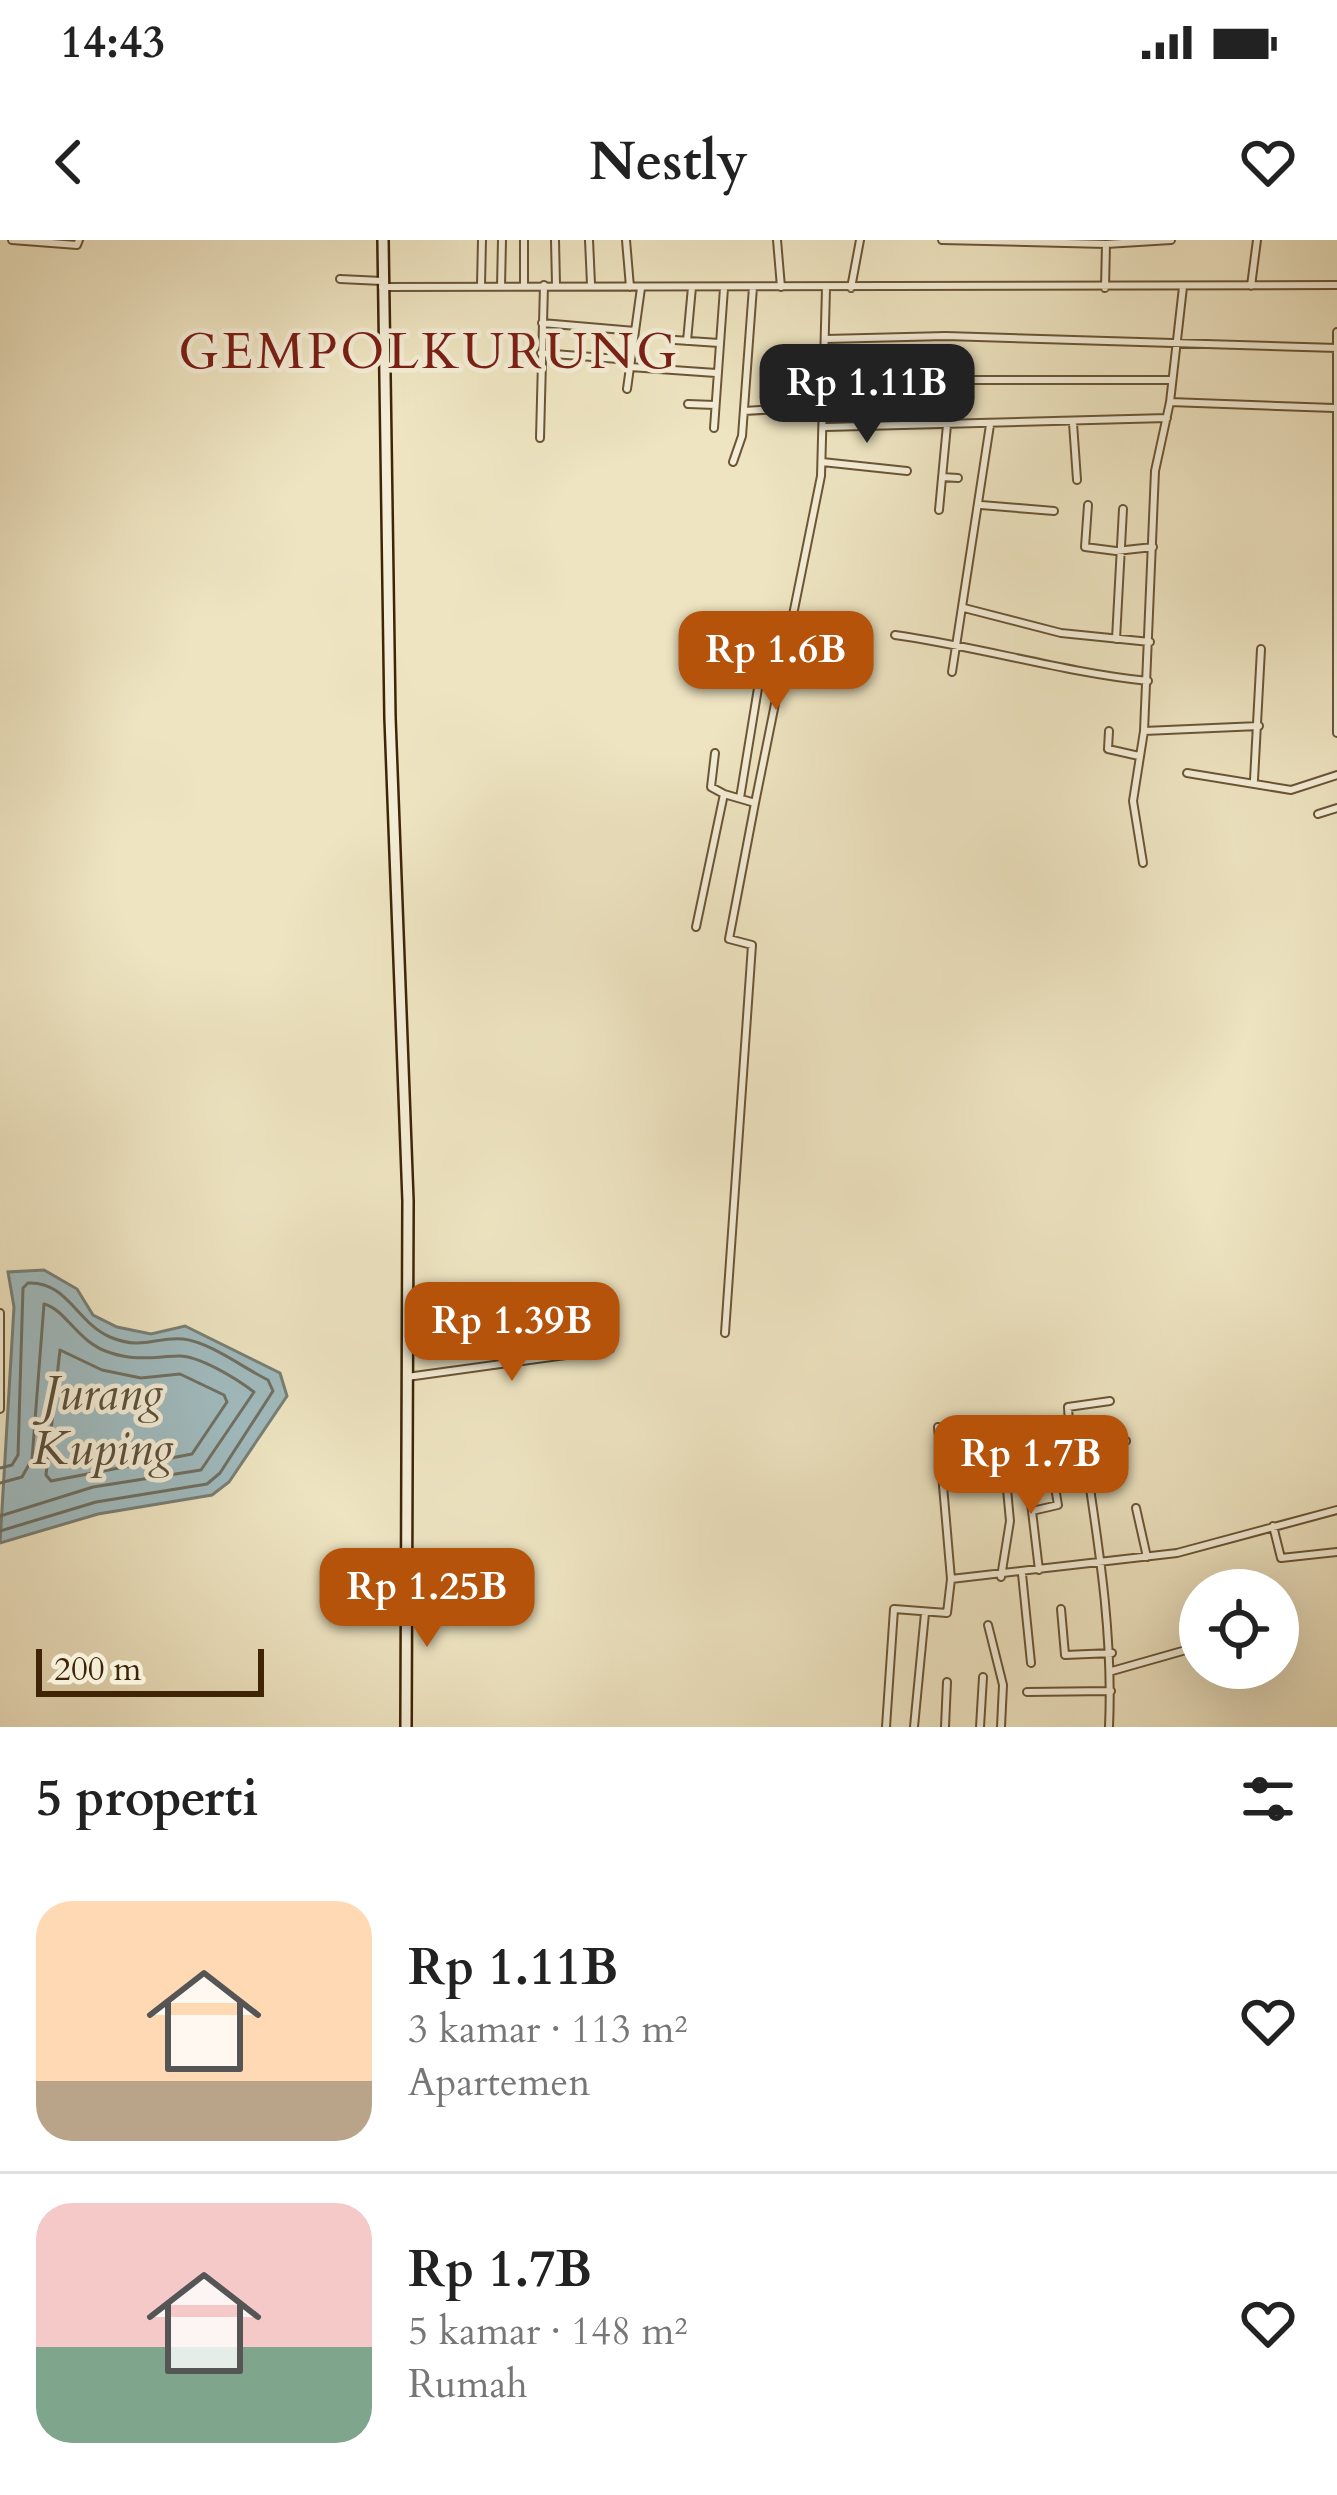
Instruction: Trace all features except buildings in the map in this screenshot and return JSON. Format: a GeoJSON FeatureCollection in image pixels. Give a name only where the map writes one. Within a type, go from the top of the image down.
{"type":"FeatureCollection","features":[{"type":"Feature","properties":{"kind":"street"},"geometry":{"type":"LineString","coordinates":[[12,240],[76,245],[79,240]]}},
{"type":"Feature","properties":{"kind":"street"},"geometry":{"type":"LineString","coordinates":[[383,240],[390,718],[405,1082],[406,1727]]}},
{"type":"Feature","properties":{"kind":"street"},"geometry":{"type":"LineString","coordinates":[[482,240],[482,285]]}},
{"type":"Feature","properties":{"kind":"street"},"geometry":{"type":"LineString","coordinates":[[501,286],[502,240]]}},
{"type":"Feature","properties":{"kind":"street"},"geometry":{"type":"LineString","coordinates":[[524,240],[524,285]]}},
{"type":"Feature","properties":{"kind":"street"},"geometry":{"type":"LineString","coordinates":[[555,240],[556,285]]}},
{"type":"Feature","properties":{"kind":"street"},"geometry":{"type":"LineString","coordinates":[[589,240],[591,286]]}},
{"type":"Feature","properties":{"kind":"street"},"geometry":{"type":"LineString","coordinates":[[626,240],[630,287]]}},
{"type":"Feature","properties":{"kind":"street"},"geometry":{"type":"LineString","coordinates":[[777,240],[781,287]]}},
{"type":"Feature","properties":{"kind":"street"},"geometry":{"type":"LineString","coordinates":[[851,288],[860,240]]}},
{"type":"Feature","properties":{"kind":"street"},"geometry":{"type":"LineString","coordinates":[[942,240],[1106,244],[1171,240]]}},
{"type":"Feature","properties":{"kind":"street"},"geometry":{"type":"LineString","coordinates":[[1251,286],[1257,240]]}},
{"type":"Feature","properties":{"kind":"street"},"geometry":{"type":"LineString","coordinates":[[1106,244],[1106,288]]}},
{"type":"Feature","properties":{"kind":"street"},"geometry":{"type":"LineString","coordinates":[[340,280],[640,288],[1337,285]]}},
{"type":"Feature","properties":{"kind":"street"},"geometry":{"type":"LineString","coordinates":[[540,438],[544,285]]}},
{"type":"Feature","properties":{"kind":"street"},"geometry":{"type":"LineString","coordinates":[[687,341],[692,287]]}},
{"type":"Feature","properties":{"kind":"street"},"geometry":{"type":"LineString","coordinates":[[733,462],[744,411],[753,287]]}},
{"type":"Feature","properties":{"kind":"street"},"geometry":{"type":"LineString","coordinates":[[1143,863],[1132,811],[1148,681],[1155,471],[1170,402],[1183,287]]}},
{"type":"Feature","properties":{"kind":"street"},"geometry":{"type":"LineString","coordinates":[[627,389],[640,288]]}},
{"type":"Feature","properties":{"kind":"street"},"geometry":{"type":"LineString","coordinates":[[714,428],[724,288]]}},
{"type":"Feature","properties":{"kind":"street"},"geometry":{"type":"LineString","coordinates":[[725,1333],[752,945],[729,939],[822,461],[826,288]]}},
{"type":"Feature","properties":{"kind":"street"},"geometry":{"type":"LineString","coordinates":[[542,323],[634,331]]}},
{"type":"Feature","properties":{"kind":"street"},"geometry":{"type":"LineString","coordinates":[[1337,332],[1337,733]]}},
{"type":"Feature","properties":{"kind":"street"},"geometry":{"type":"LineString","coordinates":[[826,339],[1176,341],[1336,348]]}},
{"type":"Feature","properties":{"kind":"street"},"geometry":{"type":"LineString","coordinates":[[675,340],[719,343]]}},
{"type":"Feature","properties":{"kind":"street"},"geometry":{"type":"LineString","coordinates":[[542,353],[717,373]]}},
{"type":"Feature","properties":{"kind":"street"},"geometry":{"type":"LineString","coordinates":[[827,380],[1172,380]]}},
{"type":"Feature","properties":{"kind":"street"},"geometry":{"type":"LineString","coordinates":[[1170,402],[1336,408]]}},
{"type":"Feature","properties":{"kind":"street"},"geometry":{"type":"LineString","coordinates":[[688,404],[715,405]]}},
{"type":"Feature","properties":{"kind":"street"},"geometry":{"type":"LineString","coordinates":[[744,411],[797,408]]}},
{"type":"Feature","properties":{"kind":"street"},"geometry":{"type":"LineString","coordinates":[[825,427],[1167,418]]}},
{"type":"Feature","properties":{"kind":"street"},"geometry":{"type":"LineString","coordinates":[[1073,422],[1077,480]]}},
{"type":"Feature","properties":{"kind":"street"},"geometry":{"type":"LineString","coordinates":[[939,510],[947,425]]}},
{"type":"Feature","properties":{"kind":"street"},"geometry":{"type":"LineString","coordinates":[[952,672],[990,425]]}},
{"type":"Feature","properties":{"kind":"street"},"geometry":{"type":"LineString","coordinates":[[822,461],[907,471]]}},
{"type":"Feature","properties":{"kind":"street"},"geometry":{"type":"LineString","coordinates":[[942,477],[958,478]]}},
{"type":"Feature","properties":{"kind":"street"},"geometry":{"type":"LineString","coordinates":[[981,505],[1054,511]]}},
{"type":"Feature","properties":{"kind":"street"},"geometry":{"type":"LineString","coordinates":[[1088,505],[1083,545],[1121,550],[1153,547]]}},
{"type":"Feature","properties":{"kind":"street"},"geometry":{"type":"LineString","coordinates":[[1116,639],[1123,509]]}},
{"type":"Feature","properties":{"kind":"street"},"geometry":{"type":"LineString","coordinates":[[964,608],[1061,633],[1150,642]]}},
{"type":"Feature","properties":{"kind":"street"},"geometry":{"type":"LineString","coordinates":[[740,798],[769,621]]}},
{"type":"Feature","properties":{"kind":"street"},"geometry":{"type":"LineString","coordinates":[[896,635],[956,644],[1064,671],[1148,681]]}},
{"type":"Feature","properties":{"kind":"street"},"geometry":{"type":"LineString","coordinates":[[1254,780],[1261,650]]}},
{"type":"Feature","properties":{"kind":"street"},"geometry":{"type":"LineString","coordinates":[[764,661],[782,665]]}},
{"type":"Feature","properties":{"kind":"street"},"geometry":{"type":"LineString","coordinates":[[1144,731],[1259,726]]}},
{"type":"Feature","properties":{"kind":"street"},"geometry":{"type":"LineString","coordinates":[[1109,731],[1109,750],[1139,756]]}},
{"type":"Feature","properties":{"kind":"street"},"geometry":{"type":"LineString","coordinates":[[715,753],[711,787],[755,803]]}},
{"type":"Feature","properties":{"kind":"street"},"geometry":{"type":"LineString","coordinates":[[1187,773],[1254,780],[1292,790],[1337,775]]}},
{"type":"Feature","properties":{"kind":"street"},"geometry":{"type":"LineString","coordinates":[[696,927],[724,794]]}},
{"type":"Feature","properties":{"kind":"street"},"geometry":{"type":"LineString","coordinates":[[1318,814],[1337,808]]}},
{"type":"Feature","properties":{"kind":"street"},"geometry":{"type":"LineString","coordinates":[[0,1313],[0,1409]]}},
{"type":"Feature","properties":{"kind":"street"},"geometry":{"type":"LineString","coordinates":[[407,1377],[610,1348]]}},
{"type":"Feature","properties":{"kind":"street"},"geometry":{"type":"LineString","coordinates":[[1109,1727],[1112,1653],[1103,1564],[1088,1469],[1073,1461],[1068,1406],[1110,1401]]}},
{"type":"Feature","properties":{"kind":"street"},"geometry":{"type":"LineString","coordinates":[[885,1726],[894,1610],[948,1611],[951,1579],[938,1427]]}},
{"type":"Feature","properties":{"kind":"street"},"geometry":{"type":"LineString","coordinates":[[1032,1511],[1058,1505],[1047,1441]]}},
{"type":"Feature","properties":{"kind":"street"},"geometry":{"type":"LineString","coordinates":[[1070,1444],[1126,1441]]}},
{"type":"Feature","properties":{"kind":"street"},"geometry":{"type":"LineString","coordinates":[[941,1448],[968,1443]]}},
{"type":"Feature","properties":{"kind":"street"},"geometry":{"type":"LineString","coordinates":[[1001,1577],[1010,1521],[1004,1457]]}},
{"type":"Feature","properties":{"kind":"street"},"geometry":{"type":"LineString","coordinates":[[1027,1479],[1039,1572]]}},
{"type":"Feature","properties":{"kind":"street"},"geometry":{"type":"LineString","coordinates":[[1136,1508],[1147,1557]]}},
{"type":"Feature","properties":{"kind":"street"},"geometry":{"type":"LineString","coordinates":[[951,1579],[1147,1557],[1337,1510]]}},
{"type":"Feature","properties":{"kind":"street"},"geometry":{"type":"LineString","coordinates":[[1273,1526],[1279,1557],[1337,1552]]}},
{"type":"Feature","properties":{"kind":"street"},"geometry":{"type":"LineString","coordinates":[[1022,1574],[1030,1663]]}},
{"type":"Feature","properties":{"kind":"street"},"geometry":{"type":"LineString","coordinates":[[1061,1609],[1065,1655],[1112,1653]]}},
{"type":"Feature","properties":{"kind":"street"},"geometry":{"type":"LineString","coordinates":[[914,1727],[925,1613]]}},
{"type":"Feature","properties":{"kind":"street"},"geometry":{"type":"LineString","coordinates":[[988,1625],[1003,1685],[1001,1727]]}},
{"type":"Feature","properties":{"kind":"street"},"geometry":{"type":"LineString","coordinates":[[1112,1671],[1179,1652]]}},
{"type":"Feature","properties":{"kind":"street"},"geometry":{"type":"LineString","coordinates":[[980,1727],[982,1677]]}},
{"type":"Feature","properties":{"kind":"street"},"geometry":{"type":"LineString","coordinates":[[945,1727],[946,1682]]}},
{"type":"Feature","properties":{"kind":"street"},"geometry":{"type":"LineString","coordinates":[[1027,1692],[1111,1691]]}},
{"type":"Feature","properties":{"kind":"water","name":"Jurang Kuping"},"geometry":{"type":"Polygon","coordinates":[[[44,1270],[77,1289],[93,1315],[117,1327],[151,1334],[185,1326],[280,1373],[287,1396],[229,1482],[212,1495],[98,1514],[0,1543],[14,1307],[8,1272],[44,1270]]]}},
{"type":"Feature","properties":{"kind":"district","name":"GEMPOLKURUNG"},"geometry":{"type":"Point","coordinates":[429,350]}}]}
